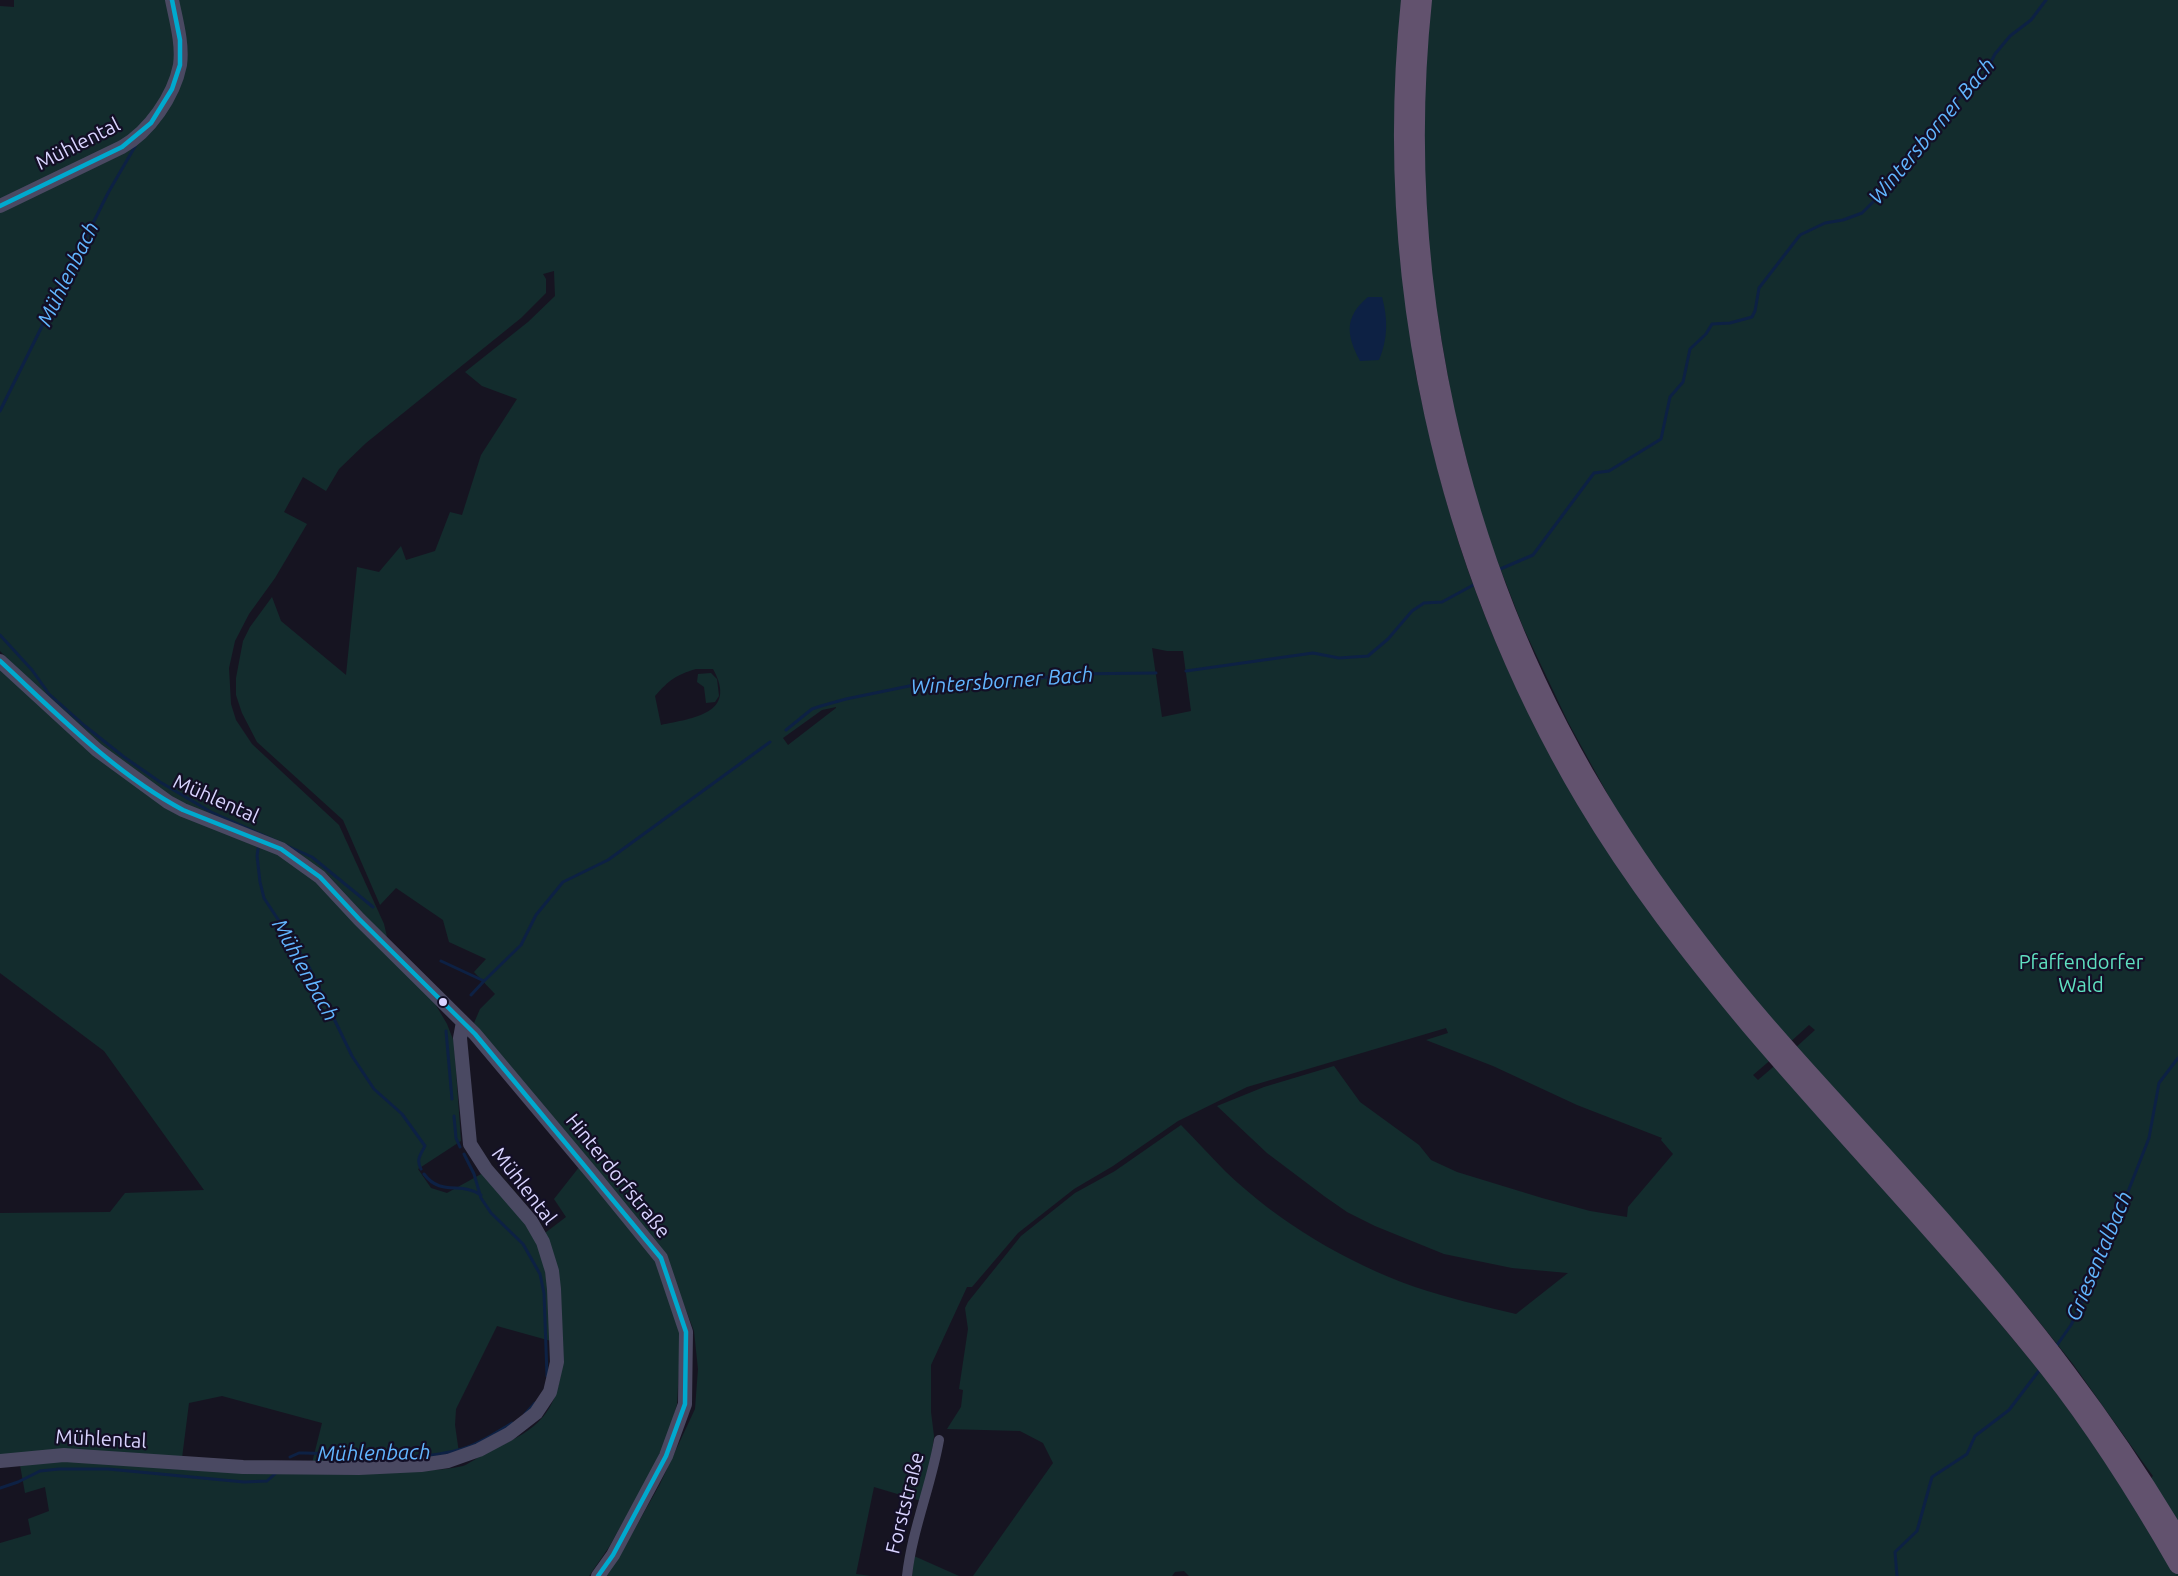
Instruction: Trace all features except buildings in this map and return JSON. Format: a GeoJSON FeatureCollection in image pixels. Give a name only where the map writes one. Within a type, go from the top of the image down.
{"type":"FeatureCollection","features":[{"type":"Feature","properties":{"kind":"highway"},"geometry":{"type":"LineString","coordinates":[[1410,0],[1405,72],[1403,177],[1410,276],[1432,377],[1488,559],[1566,752],[1629,846],[1716,964],[1933,1221],[2061,1363],[2133,1475],[2178,1538]]}},
{"type":"Feature","properties":{"kind":"highway"},"geometry":{"type":"LineString","coordinates":[[1423,0],[1418,71],[1416,174],[1432,377]]}},
{"type":"Feature","properties":{"kind":"highway"},"geometry":{"type":"LineString","coordinates":[[2133,1475],[2178,1565]]}},
{"type":"Feature","properties":{"kind":"street","name":"Mühlental"},"geometry":{"type":"LineString","coordinates":[[0,206],[128,144],[154,118],[171,92],[180,64],[178,30],[172,0]]}},
{"type":"Feature","properties":{"kind":"street","name":"Mühlental"},"geometry":{"type":"LineString","coordinates":[[0,661],[81,737],[168,802],[281,849],[312,869],[463,1022],[460,1038],[470,1144],[486,1169],[531,1221],[543,1242],[552,1271],[557,1362],[550,1392],[536,1413],[509,1434],[479,1450],[448,1461],[421,1465],[359,1468],[243,1467],[64,1455],[0,1461]]}},
{"type":"Feature","properties":{"kind":"street","name":"Hinterdorfstraße"},"geometry":{"type":"LineString","coordinates":[[463,1022],[661,1258],[686,1332],[685,1404],[666,1456],[614,1555],[598,1576]]}},
{"type":"Feature","properties":{"kind":"street","name":"Forststraße"},"geometry":{"type":"LineString","coordinates":[[907,1576],[910,1555],[939,1440]]}},
{"type":"Feature","properties":{"kind":"green space"},"geometry":{"type":"Polygon","coordinates":[[[14,0],[170,0],[178,63],[169,91],[129,140],[0,202],[0,6],[14,7],[14,0]]]}},
{"type":"Feature","properties":{"kind":"green space"},"geometry":{"type":"Polygon","coordinates":[[[174,0],[1407,0],[1419,369],[1415,370],[1434,455],[1458,540],[1504,662],[1525,705],[1558,770],[1562,768],[1774,1057],[1753,1075],[1758,1080],[1779,1062],[2047,1380],[2092,1442],[2178,1576],[1189,1576],[1184,1571],[1175,1572],[1172,1576],[973,1576],[1053,1463],[1043,1443],[1020,1431],[947,1429],[961,1407],[963,1390],[959,1389],[968,1329],[965,1308],[1021,1236],[1075,1193],[1115,1171],[1181,1125],[1246,1190],[1290,1224],[1338,1253],[1415,1287],[1516,1314],[1568,1273],[1512,1268],[1444,1254],[1375,1226],[1347,1212],[1267,1153],[1217,1106],[1264,1087],[1334,1066],[1360,1102],[1419,1145],[1431,1160],[1457,1172],[1542,1198],[1590,1211],[1627,1217],[1628,1207],[1673,1154],[1661,1140],[1662,1138],[1577,1105],[1493,1066],[1426,1040],[1448,1033],[1446,1028],[1247,1087],[1178,1121],[1113,1166],[1074,1189],[1018,1233],[972,1287],[967,1287],[931,1365],[931,1412],[934,1436],[931,1461],[921,1501],[874,1487],[856,1574],[871,1576],[605,1576],[619,1557],[660,1484],[695,1409],[698,1369],[694,1331],[664,1253],[474,1023],[480,1009],[495,994],[474,972],[486,959],[449,942],[443,920],[396,888],[380,905],[343,820],[257,742],[242,713],[236,695],[236,678],[243,641],[250,627],[272,597],[281,621],[346,675],[357,567],[379,572],[401,546],[406,560],[435,551],[450,512],[462,515],[481,455],[517,399],[482,386],[465,372],[528,322],[555,296],[554,271],[543,274],[546,279],[546,293],[521,318],[366,443],[339,469],[326,491],[303,477],[284,512],[307,524],[275,578],[249,614],[235,641],[229,668],[231,704],[236,720],[252,744],[339,825],[384,924],[388,941],[327,874],[297,854],[177,802],[93,739],[58,709],[0,651],[0,212],[132,146],[183,64],[174,0]],[[1152,648],[1162,717],[1191,711],[1183,651],[1152,648]],[[696,669],[678,676],[655,696],[661,725],[698,716],[716,705],[720,696],[719,684],[713,669],[696,669]],[[836,707],[822,710],[783,738],[788,745],[836,707]]]}},
{"type":"Feature","properties":{"kind":"green space","name":"Pfaffendorfer Wald"},"geometry":{"type":"Polygon","coordinates":[[[1426,0],[2178,0],[2178,1526],[2150,1479],[2153,1476],[2073,1364],[2025,1304],[1978,1249],[1793,1050],[1815,1030],[1809,1025],[1788,1044],[1724,970],[1635,844],[1568,722],[1523,627],[1493,550],[1476,497],[1453,406],[1422,227],[1426,0]]]}},
{"type":"Feature","properties":{"kind":"green space"},"geometry":{"type":"Polygon","coordinates":[[[0,667],[173,812],[279,853],[323,885],[434,1002],[447,1024],[454,1042],[461,1141],[418,1169],[431,1188],[447,1193],[483,1173],[518,1212],[540,1251],[548,1289],[551,1341],[497,1326],[456,1409],[455,1425],[459,1453],[422,1460],[312,1463],[322,1423],[222,1396],[189,1403],[182,1458],[0,1457],[0,1213],[110,1212],[125,1193],[204,1190],[104,1051],[0,973],[0,667]]]}},
{"type":"Feature","properties":{"kind":"green space"},"geometry":{"type":"Polygon","coordinates":[[[711,673],[717,679],[719,696],[715,702],[706,703],[704,687],[697,682],[698,674],[711,673]]]}},
{"type":"Feature","properties":{"kind":"green space"},"geometry":{"type":"Polygon","coordinates":[[[580,1166],[655,1261],[681,1332],[677,1404],[668,1436],[652,1470],[609,1547],[589,1576],[0,1576],[0,1543],[31,1534],[28,1519],[49,1511],[45,1487],[25,1493],[20,1465],[86,1459],[403,1471],[440,1470],[466,1465],[529,1430],[539,1422],[554,1399],[562,1367],[545,1233],[566,1217],[554,1199],[580,1166]]]}},
{"type":"Feature","properties":{"kind":"green space"},"geometry":{"type":"Polygon","coordinates":[[[914,1556],[959,1576],[912,1576],[914,1556]]]}},
{"type":"Feature","properties":{"kind":"water"},"geometry":{"type":"Polygon","coordinates":[[[1368,297],[1382,297],[1386,321],[1385,336],[1379,360],[1360,361],[1350,335],[1351,319],[1360,304],[1368,297]]]}},
{"type":"Feature","properties":{"kind":"waterway","name":"Wintersborner Bach"},"geometry":{"type":"LineString","coordinates":[[1498,570],[1533,555],[1594,473],[1609,471],[1661,439],[1670,397],[1683,382],[1690,349],[1706,334],[1712,324],[1730,323],[1752,317],[1759,288],[1800,235],[1825,223],[1843,220],[1862,213],[1900,175],[1949,106],[1971,89],[1985,74],[1995,54],[2010,36],[2031,20],[2046,0]]}},
{"type":"Feature","properties":{"kind":"waterway","name":"Mühlenbach"},"geometry":{"type":"LineString","coordinates":[[0,411],[108,193],[137,143]]}},
{"type":"Feature","properties":{"kind":"waterway","name":"Wintersborner Bach"},"geometry":{"type":"LineString","coordinates":[[1186,671],[1313,653],[1339,658],[1368,656],[1388,639],[1412,611],[1424,603],[1442,602],[1477,583]]}},
{"type":"Feature","properties":{"kind":"waterway","name":"Mühlenbach"},"geometry":{"type":"LineString","coordinates":[[0,635],[32,670],[49,694],[124,757],[160,782],[211,812],[312,857],[373,907]]}},
{"type":"Feature","properties":{"kind":"waterway","name":"Wintersborner Bach"},"geometry":{"type":"LineString","coordinates":[[786,730],[812,709],[846,699],[914,685],[949,681],[1007,683],[1068,674],[1156,673]]}},
{"type":"Feature","properties":{"kind":"waterway","name":"Wintersborner Bach"},"geometry":{"type":"LineString","coordinates":[[484,981],[521,945],[536,915],[563,882],[608,860],[770,742]]}},
{"type":"Feature","properties":{"kind":"waterway","name":"Mühlenbach"},"geometry":{"type":"LineString","coordinates":[[258,849],[260,882],[264,898],[309,967],[352,1056],[374,1089],[402,1114],[425,1146],[419,1160],[421,1169]]}},
{"type":"Feature","properties":{"kind":"waterway","name":"Mühlenbach"},"geometry":{"type":"LineString","coordinates":[[441,961],[484,981],[471,995]]}},
{"type":"Feature","properties":{"kind":"waterway","name":"Mühlenbach"},"geometry":{"type":"LineString","coordinates":[[446,1031],[452,1099]]}},
{"type":"Feature","properties":{"kind":"waterway","name":"Griesentalbach"},"geometry":{"type":"LineString","coordinates":[[2055,1348],[2071,1325],[2100,1264],[2116,1212],[2124,1202],[2149,1138],[2159,1083],[2178,1058]]}},
{"type":"Feature","properties":{"kind":"waterway","name":"Mühlenbach"},"geometry":{"type":"LineString","coordinates":[[454,1116],[456,1138],[460,1147]]}},
{"type":"Feature","properties":{"kind":"waterway","name":"Mühlenbach"},"geometry":{"type":"LineString","coordinates":[[464,1154],[474,1174],[481,1198],[491,1213],[523,1244],[540,1274],[544,1293],[547,1376]]}},
{"type":"Feature","properties":{"kind":"waterway","name":"Mühlenbach"},"geometry":{"type":"LineString","coordinates":[[424,1174],[437,1185],[466,1189],[481,1195]]}},
{"type":"Feature","properties":{"kind":"waterway","name":"Griesentalbach"},"geometry":{"type":"LineString","coordinates":[[1897,1576],[1895,1552],[1917,1531],[1932,1477],[1967,1454],[1975,1436],[2009,1410],[2041,1368]]}},
{"type":"Feature","properties":{"kind":"waterway","name":"Mühlenbach"},"geometry":{"type":"LineString","coordinates":[[525,1414],[535,1403]]}},
{"type":"Feature","properties":{"kind":"waterway","name":"Mühlenbach"},"geometry":{"type":"LineString","coordinates":[[290,1457],[299,1453],[403,1457],[444,1453],[475,1444],[512,1423]]}},
{"type":"Feature","properties":{"kind":"waterway","name":"Mühlenbach"},"geometry":{"type":"LineString","coordinates":[[0,1488],[40,1471],[59,1469],[108,1469],[244,1482],[267,1481],[276,1473]]}},
{"type":"Feature","properties":{"kind":"transit line"},"geometry":{"type":"LineString","coordinates":[[0,206],[122,147],[151,123],[172,89],[180,65],[180,40],[172,0]]}},
{"type":"Feature","properties":{"kind":"transit line"},"geometry":{"type":"LineString","coordinates":[[0,661],[87,742],[134,779],[183,810],[281,849],[320,877],[475,1034],[661,1258],[686,1332],[685,1404],[666,1456],[613,1555],[598,1576]]}}]}
